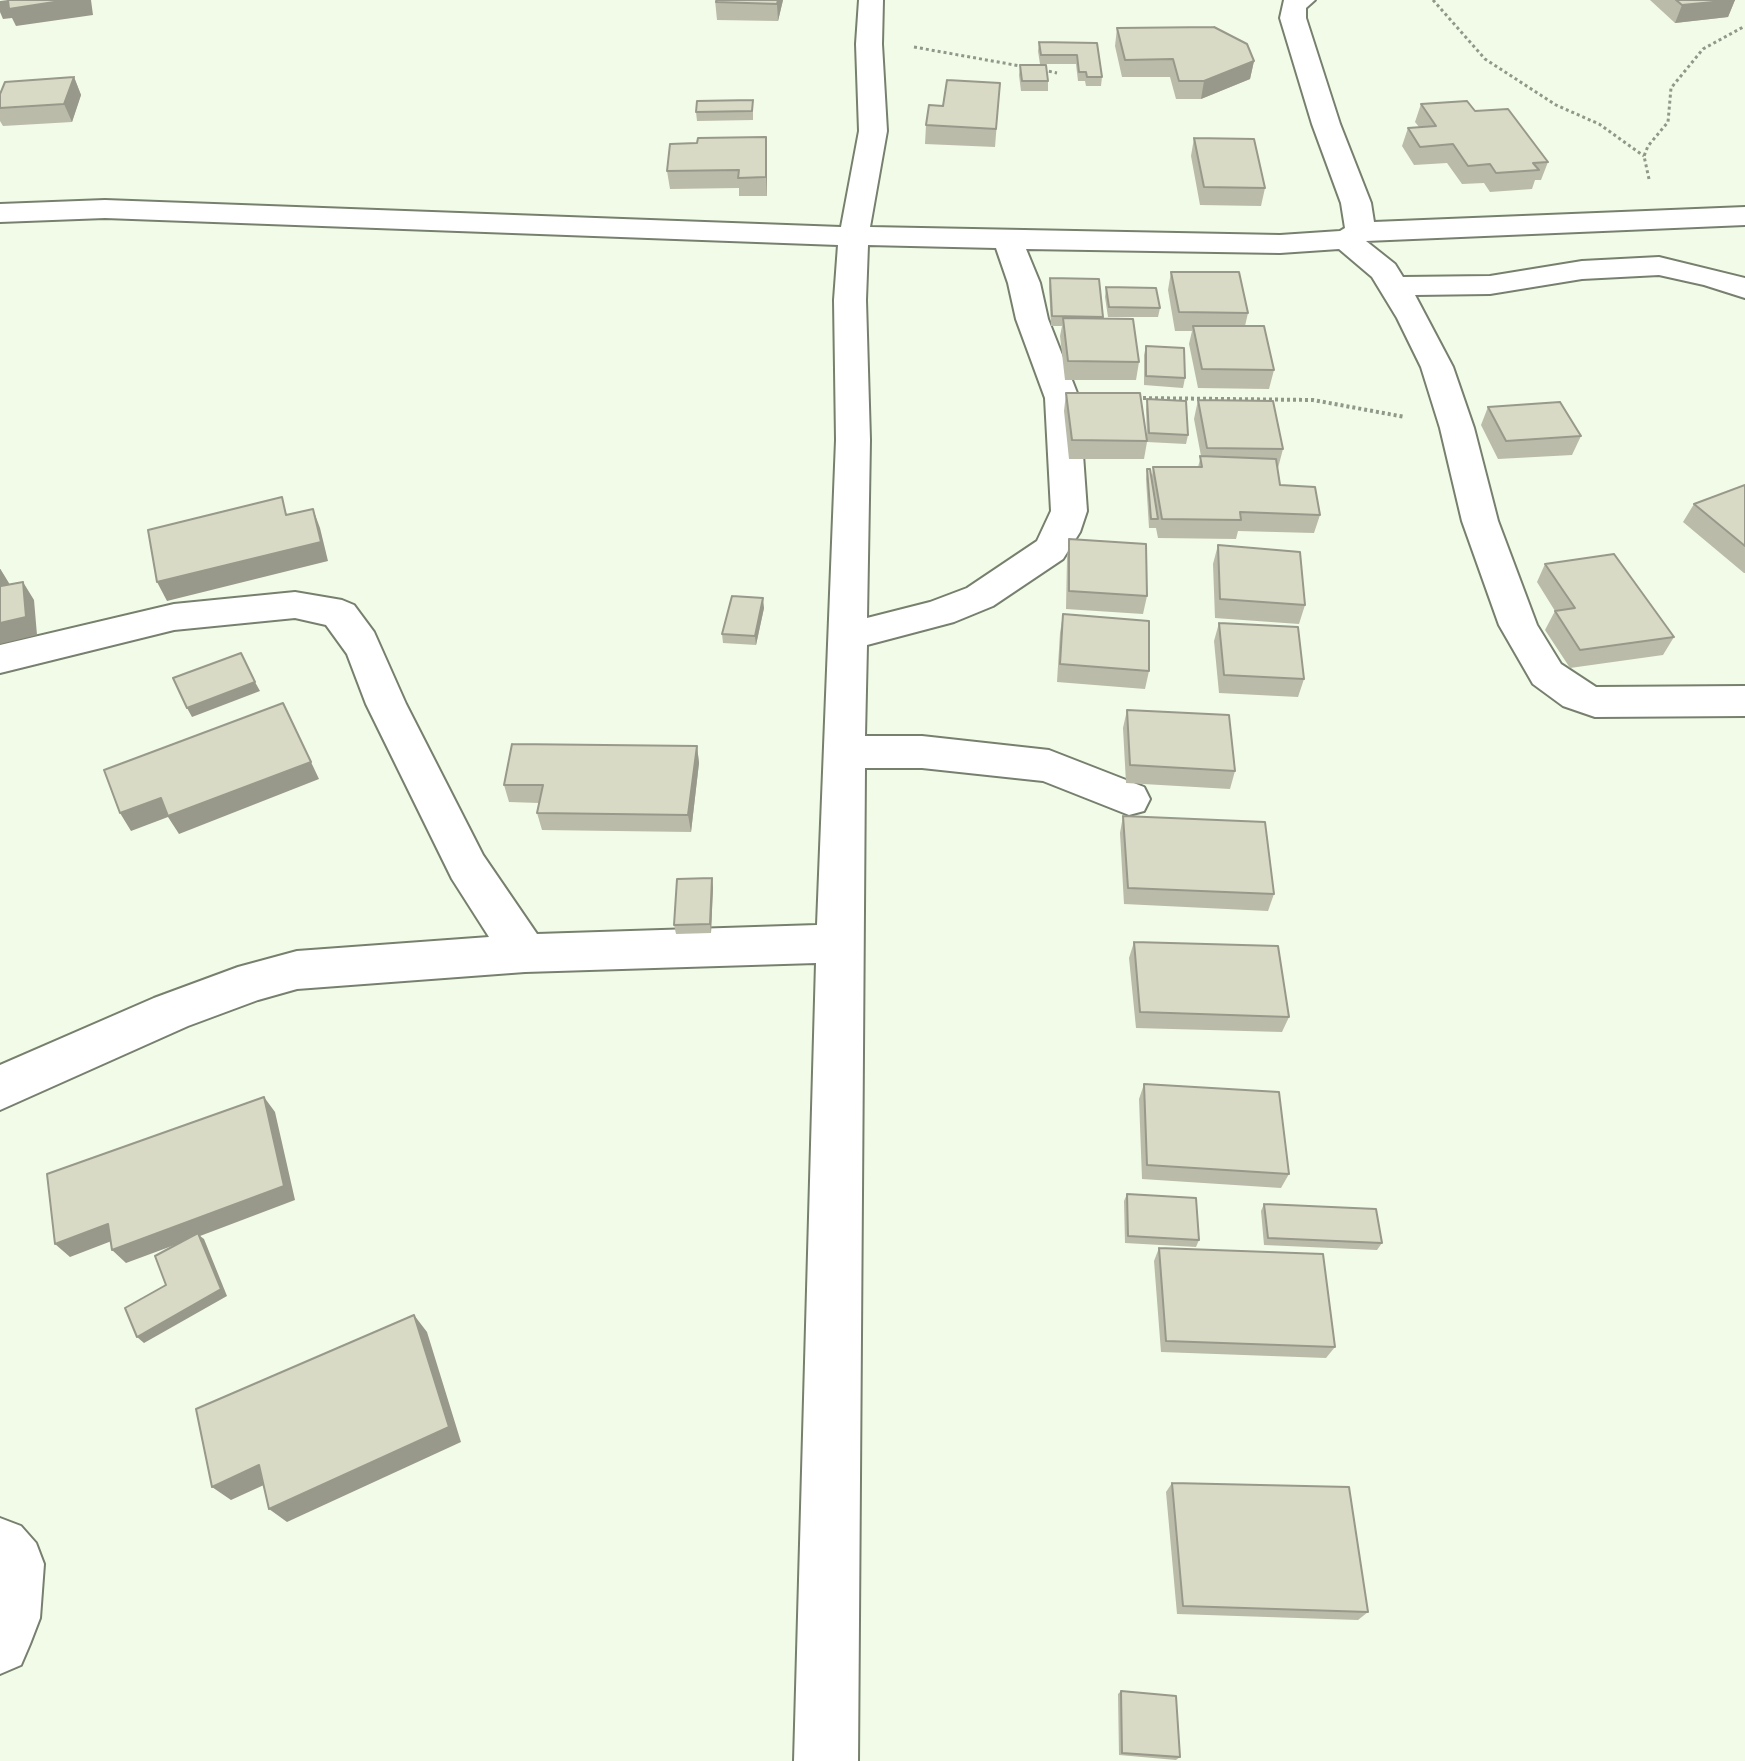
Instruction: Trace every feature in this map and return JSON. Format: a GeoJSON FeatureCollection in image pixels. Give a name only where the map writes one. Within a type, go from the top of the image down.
{"type":"FeatureCollection","features":[{"type":"Feature","properties":{"kind":"street"},"geometry":{"type":"LineString","coordinates":[[826,1761],[839,943],[853,440],[850,300],[854,235],[873,131],[869,44],[871,0]]}},
{"type":"Feature","properties":{"kind":"street"},"geometry":{"type":"LineString","coordinates":[[1296,1],[1293,18],[1326,124],[1356,203],[1353,236],[1395,286],[1437,367],[1457,428],[1480,521],[1530,650],[1547,674],[1577,696],[1595,702],[1745,701]]}},
{"type":"Feature","properties":{"kind":"street"},"geometry":{"type":"LineString","coordinates":[[0,213],[105,209],[713,233],[1280,244],[1353,236],[1745,216]]}},
{"type":"Feature","properties":{"kind":"street"},"geometry":{"type":"LineString","coordinates":[[846,637],[940,613],[980,597],[1050,550],[1062,532],[1069,511],[1062,398],[1032,319],[1024,283],[1007,237]]}},
{"type":"Feature","properties":{"kind":"street"},"geometry":{"type":"LineString","coordinates":[[1395,286],[1490,285],[1582,270],[1659,266],[1712,277],[1745,289]]}},
{"type":"Feature","properties":{"kind":"street"},"geometry":{"type":"LineString","coordinates":[[0,659],[174,617],[295,605],[329,609],[340,615],[355,632],[367,654],[392,715],[467,867],[525,953]]}},
{"type":"Feature","properties":{"kind":"street"},"geometry":{"type":"LineString","coordinates":[[845,752],[946,753],[1007,759],[1049,766],[1129,799]]}},
{"type":"Feature","properties":{"kind":"street"},"geometry":{"type":"LineString","coordinates":[[0,1088],[171,1012],[254,981],[297,970],[343,964],[525,953],[839,943]]}},
{"type":"Feature","properties":{"kind":"street"},"geometry":{"type":"LineString","coordinates":[[0,1547],[15,1564],[10,1618],[0,1644]]}},
{"type":"Feature","properties":{"kind":"path"},"geometry":{"type":"LineString","coordinates":[[1433,0],[1485,59],[1556,105],[1599,124],[1644,156]]}},
{"type":"Feature","properties":{"kind":"path"},"geometry":{"type":"LineString","coordinates":[[1685,218],[1648,179],[1644,156],[1648,146],[1668,122],[1671,88],[1684,68],[1703,49],[1745,26]]}},
{"type":"Feature","properties":{"kind":"path"},"geometry":{"type":"LineString","coordinates":[[1739,29],[1745,32]]}},
{"type":"Feature","properties":{"kind":"path"},"geometry":{"type":"LineString","coordinates":[[869,44],[936,49],[1027,67]]}},
{"type":"Feature","properties":{"kind":"path"},"geometry":{"type":"LineString","coordinates":[[1042,70],[1057,73]]}},
{"type":"Feature","properties":{"kind":"path"},"geometry":{"type":"LineString","coordinates":[[1062,398],[1313,400],[1457,428]]}},
{"type":"Feature","properties":{"kind":"building"},"geometry":{"type":"Polygon","coordinates":[[[8,0],[67,0],[9,9],[8,0]]]}},
{"type":"Feature","properties":{"kind":"building"},"geometry":{"type":"Polygon","coordinates":[[[717,0],[778,0],[777,4],[717,0]]]}},
{"type":"Feature","properties":{"kind":"building"},"geometry":{"type":"Polygon","coordinates":[[[1676,0],[1734,0],[1682,5],[1676,0]]]}},
{"type":"Feature","properties":{"kind":"building"},"geometry":{"type":"Polygon","coordinates":[[[1214,27],[1247,44],[1254,61],[1204,81],[1179,81],[1173,59],[1125,60],[1117,28],[1214,27]]]}},
{"type":"Feature","properties":{"kind":"building"},"geometry":{"type":"Polygon","coordinates":[[[1039,42],[1097,43],[1102,77],[1087,77],[1086,72],[1079,72],[1077,55],[1041,55],[1039,42]]]}},
{"type":"Feature","properties":{"kind":"building"},"geometry":{"type":"Polygon","coordinates":[[[1020,65],[1046,65],[1048,81],[1022,81],[1020,65]]]}},
{"type":"Feature","properties":{"kind":"building"},"geometry":{"type":"Polygon","coordinates":[[[74,77],[64,104],[0,108],[0,94],[5,82],[74,77]]]}},
{"type":"Feature","properties":{"kind":"building"},"geometry":{"type":"Polygon","coordinates":[[[947,80],[1000,83],[996,129],[926,125],[929,105],[943,106],[947,80]]]}},
{"type":"Feature","properties":{"kind":"building"},"geometry":{"type":"Polygon","coordinates":[[[753,100],[752,111],[696,112],[697,101],[753,100]]]}},
{"type":"Feature","properties":{"kind":"building"},"geometry":{"type":"Polygon","coordinates":[[[1467,101],[1475,111],[1508,109],[1548,162],[1533,163],[1539,170],[1496,173],[1490,164],[1468,166],[1453,144],[1420,147],[1408,128],[1436,126],[1421,104],[1467,101]]]}},
{"type":"Feature","properties":{"kind":"building"},"geometry":{"type":"Polygon","coordinates":[[[766,137],[766,177],[738,178],[739,170],[667,171],[670,144],[697,143],[698,138],[766,137]]]}},
{"type":"Feature","properties":{"kind":"building"},"geometry":{"type":"Polygon","coordinates":[[[1194,138],[1254,139],[1265,188],[1204,187],[1194,138]]]}},
{"type":"Feature","properties":{"kind":"building"},"geometry":{"type":"Polygon","coordinates":[[[1171,272],[1239,272],[1248,313],[1179,312],[1171,272]]]}},
{"type":"Feature","properties":{"kind":"building"},"geometry":{"type":"Polygon","coordinates":[[[1050,278],[1099,279],[1103,317],[1052,316],[1050,278]]]}},
{"type":"Feature","properties":{"kind":"building"},"geometry":{"type":"Polygon","coordinates":[[[1106,287],[1156,288],[1160,308],[1109,307],[1106,287]]]}},
{"type":"Feature","properties":{"kind":"building"},"geometry":{"type":"Polygon","coordinates":[[[1063,318],[1133,319],[1139,362],[1068,361],[1063,318]]]}},
{"type":"Feature","properties":{"kind":"building"},"geometry":{"type":"Polygon","coordinates":[[[1193,326],[1264,326],[1274,370],[1202,369],[1193,326]]]}},
{"type":"Feature","properties":{"kind":"building"},"geometry":{"type":"Polygon","coordinates":[[[1146,346],[1184,348],[1185,378],[1146,376],[1146,346]]]}},
{"type":"Feature","properties":{"kind":"building"},"geometry":{"type":"Polygon","coordinates":[[[1066,393],[1140,393],[1147,441],[1072,440],[1066,393]]]}},
{"type":"Feature","properties":{"kind":"building"},"geometry":{"type":"Polygon","coordinates":[[[1147,399],[1186,401],[1188,435],[1149,433],[1147,399]]]}},
{"type":"Feature","properties":{"kind":"building"},"geometry":{"type":"Polygon","coordinates":[[[1198,400],[1273,401],[1283,449],[1207,448],[1198,400]]]}},
{"type":"Feature","properties":{"kind":"building"},"geometry":{"type":"Polygon","coordinates":[[[1560,402],[1581,436],[1506,441],[1488,407],[1560,402]]]}},
{"type":"Feature","properties":{"kind":"building"},"geometry":{"type":"Polygon","coordinates":[[[1200,456],[1276,459],[1280,485],[1315,487],[1320,515],[1240,512],[1241,520],[1162,519],[1153,467],[1202,467],[1200,456]]]}},
{"type":"Feature","properties":{"kind":"building"},"geometry":{"type":"Polygon","coordinates":[[[1147,469],[1150,469],[1158,519],[1151,519],[1147,469]]]}},
{"type":"Feature","properties":{"kind":"building"},"geometry":{"type":"Polygon","coordinates":[[[1745,485],[1745,546],[1694,504],[1745,485]]]}},
{"type":"Feature","properties":{"kind":"building"},"geometry":{"type":"Polygon","coordinates":[[[282,497],[286,515],[313,509],[321,542],[157,582],[148,530],[282,497]]]}},
{"type":"Feature","properties":{"kind":"building"},"geometry":{"type":"Polygon","coordinates":[[[1069,539],[1146,544],[1147,596],[1069,591],[1069,539]]]}},
{"type":"Feature","properties":{"kind":"building"},"geometry":{"type":"Polygon","coordinates":[[[1218,545],[1300,552],[1305,605],[1220,599],[1218,545]]]}},
{"type":"Feature","properties":{"kind":"building"},"geometry":{"type":"Polygon","coordinates":[[[1614,554],[1674,637],[1580,650],[1555,611],[1575,608],[1545,564],[1614,554]]]}},
{"type":"Feature","properties":{"kind":"building"},"geometry":{"type":"Polygon","coordinates":[[[0,570],[1,586],[23,582],[26,617],[0,623],[0,570]]]}},
{"type":"Feature","properties":{"kind":"building"},"geometry":{"type":"Polygon","coordinates":[[[732,596],[763,598],[755,636],[722,634],[732,596]]]}},
{"type":"Feature","properties":{"kind":"building"},"geometry":{"type":"Polygon","coordinates":[[[1063,614],[1149,621],[1149,671],[1060,664],[1063,614]]]}},
{"type":"Feature","properties":{"kind":"building"},"geometry":{"type":"Polygon","coordinates":[[[1219,623],[1298,627],[1304,679],[1224,675],[1219,623]]]}},
{"type":"Feature","properties":{"kind":"building"},"geometry":{"type":"Polygon","coordinates":[[[241,653],[255,682],[187,708],[173,678],[241,653]]]}},
{"type":"Feature","properties":{"kind":"building"},"geometry":{"type":"Polygon","coordinates":[[[283,703],[311,762],[168,816],[161,798],[120,813],[104,770],[283,703]]]}},
{"type":"Feature","properties":{"kind":"building"},"geometry":{"type":"Polygon","coordinates":[[[1127,710],[1229,715],[1235,771],[1130,765],[1127,710]]]}},
{"type":"Feature","properties":{"kind":"building"},"geometry":{"type":"Polygon","coordinates":[[[512,744],[697,746],[688,815],[537,813],[543,785],[504,785],[512,744]]]}},
{"type":"Feature","properties":{"kind":"building"},"geometry":{"type":"Polygon","coordinates":[[[1123,816],[1265,822],[1274,894],[1128,888],[1123,816]]]}},
{"type":"Feature","properties":{"kind":"building"},"geometry":{"type":"Polygon","coordinates":[[[712,878],[710,924],[674,925],[677,879],[712,878]]]}},
{"type":"Feature","properties":{"kind":"building"},"geometry":{"type":"Polygon","coordinates":[[[1134,942],[1278,946],[1289,1017],[1140,1012],[1134,942]]]}},
{"type":"Feature","properties":{"kind":"building"},"geometry":{"type":"Polygon","coordinates":[[[1144,1084],[1279,1092],[1289,1174],[1147,1165],[1144,1084]]]}},
{"type":"Feature","properties":{"kind":"building"},"geometry":{"type":"Polygon","coordinates":[[[264,1097],[284,1186],[112,1250],[108,1224],[55,1244],[47,1174],[264,1097]]]}},
{"type":"Feature","properties":{"kind":"building"},"geometry":{"type":"Polygon","coordinates":[[[1127,1194],[1196,1198],[1199,1240],[1128,1236],[1127,1194]]]}},
{"type":"Feature","properties":{"kind":"building"},"geometry":{"type":"Polygon","coordinates":[[[1264,1204],[1376,1209],[1382,1243],[1268,1238],[1264,1204]]]}},
{"type":"Feature","properties":{"kind":"building"},"geometry":{"type":"Polygon","coordinates":[[[198,1233],[221,1289],[137,1337],[125,1308],[166,1285],[155,1256],[198,1233]]]}},
{"type":"Feature","properties":{"kind":"building"},"geometry":{"type":"Polygon","coordinates":[[[1159,1248],[1323,1254],[1335,1347],[1166,1341],[1159,1248]]]}},
{"type":"Feature","properties":{"kind":"building"},"geometry":{"type":"Polygon","coordinates":[[[414,1315],[449,1427],[269,1509],[259,1465],[212,1487],[196,1409],[414,1315]]]}},
{"type":"Feature","properties":{"kind":"building"},"geometry":{"type":"Polygon","coordinates":[[[1172,1483],[1349,1487],[1368,1612],[1183,1606],[1172,1483]]]}},
{"type":"Feature","properties":{"kind":"building"},"geometry":{"type":"Polygon","coordinates":[[[1121,1691],[1176,1696],[1180,1757],[1122,1753],[1121,1691]]]}}]}
